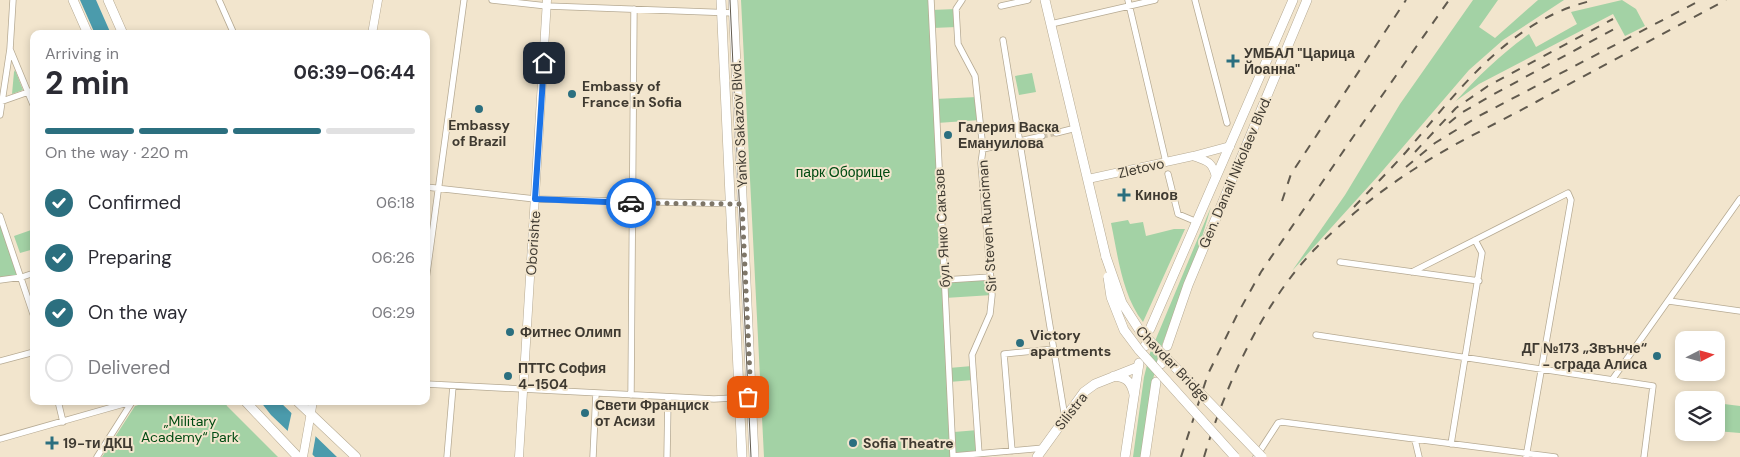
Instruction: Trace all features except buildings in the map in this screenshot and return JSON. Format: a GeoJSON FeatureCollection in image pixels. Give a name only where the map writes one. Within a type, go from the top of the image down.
{"type":"FeatureCollection","features":[{"type":"Feature","properties":{"kind":"main road"},"geometry":{"type":"LineString","coordinates":[[73,0],[86,30]]}},
{"type":"Feature","properties":{"kind":"main road"},"geometry":{"type":"LineString","coordinates":[[108,0],[121,30]]}},
{"type":"Feature","properties":{"kind":"main road","name":"Yanko Sakazov Blvd."},"geometry":{"type":"LineString","coordinates":[[721,0],[742,457]]}},
{"type":"Feature","properties":{"kind":"main road","name":"Yanko Sakazov Blvd."},"geometry":{"type":"LineString","coordinates":[[733,0],[754,457]]}},
{"type":"Feature","properties":{"kind":"main road","name":"Chavdar Bridge"},"geometry":{"type":"LineString","coordinates":[[1045,0],[1106,257],[1111,296],[1124,330],[1139,350],[1235,457]]}},
{"type":"Feature","properties":{"kind":"main road","name":"Gen. Danail Nikolaev Blvd."},"geometry":{"type":"LineString","coordinates":[[1150,329],[1293,0]]}},
{"type":"Feature","properties":{"kind":"main road","name":"Gen. Danail Nikolaev Blvd."},"geometry":{"type":"LineString","coordinates":[[1167,346],[1188,285],[1307,0]]}},
{"type":"Feature","properties":{"kind":"main road"},"geometry":{"type":"LineString","coordinates":[[1232,177],[1230,146],[1243,151]]}},
{"type":"Feature","properties":{"kind":"main road","name":"Chavdar Bridge"},"geometry":{"type":"LineString","coordinates":[[1106,257],[1122,303],[1140,331],[1262,457]]}},
{"type":"Feature","properties":{"kind":"main road","name":"Silistra"},"geometry":{"type":"LineString","coordinates":[[1037,457],[1084,392],[1094,384],[1138,365],[1134,394]]}},
{"type":"Feature","properties":{"kind":"main road"},"geometry":{"type":"LineString","coordinates":[[1114,376],[1129,381],[1134,394],[1125,457]]}},
{"type":"Feature","properties":{"kind":"main road"},"geometry":{"type":"LineString","coordinates":[[1145,457],[1156,382]]}},
{"type":"Feature","properties":{"kind":"main road"},"geometry":{"type":"LineString","coordinates":[[249,405],[302,455]]}},
{"type":"Feature","properties":{"kind":"main road"},"geometry":{"type":"LineString","coordinates":[[302,405],[356,457]]}},
{"type":"Feature","properties":{"kind":"street"},"geometry":{"type":"LineString","coordinates":[[0,115],[10,49],[13,0]]}},
{"type":"Feature","properties":{"kind":"street"},"geometry":{"type":"LineString","coordinates":[[220,0],[232,30]]}},
{"type":"Feature","properties":{"kind":"street"},"geometry":{"type":"LineString","coordinates":[[373,30],[378,0]]}},
{"type":"Feature","properties":{"kind":"street"},"geometry":{"type":"LineString","coordinates":[[430,252],[464,0]]}},
{"type":"Feature","properties":{"kind":"street"},"geometry":{"type":"LineString","coordinates":[[492,0],[734,13]]}},
{"type":"Feature","properties":{"kind":"street","name":"бул. Янко Сакъзов"},"geometry":{"type":"LineString","coordinates":[[931,0],[953,456]]}},
{"type":"Feature","properties":{"kind":"street","name":"Sir Steven Runciman"},"geometry":{"type":"LineString","coordinates":[[962,0],[956,9],[958,44],[975,76],[983,149],[982,163],[992,295],[990,314],[972,354],[979,454]]}},
{"type":"Feature","properties":{"kind":"street"},"geometry":{"type":"LineString","coordinates":[[1001,6],[1028,0]]}},
{"type":"Feature","properties":{"kind":"street"},"geometry":{"type":"LineString","coordinates":[[1051,24],[1129,3],[1155,0]]}},
{"type":"Feature","properties":{"kind":"street"},"geometry":{"type":"LineString","coordinates":[[1195,0],[1227,123]]}},
{"type":"Feature","properties":{"kind":"street","name":"Oborishte"},"geometry":{"type":"LineString","coordinates":[[519,457],[547,3]]}},
{"type":"Feature","properties":{"kind":"street"},"geometry":{"type":"LineString","coordinates":[[1129,3],[1166,162]]}},
{"type":"Feature","properties":{"kind":"street"},"geometry":{"type":"LineString","coordinates":[[631,395],[634,9]]}},
{"type":"Feature","properties":{"kind":"street"},"geometry":{"type":"LineString","coordinates":[[1003,40],[1065,418]]}},
{"type":"Feature","properties":{"kind":"street"},"geometry":{"type":"LineString","coordinates":[[10,49],[30,89]]}},
{"type":"Feature","properties":{"kind":"street"},"geometry":{"type":"LineString","coordinates":[[1,102],[30,91]]}},
{"type":"Feature","properties":{"kind":"street"},"geometry":{"type":"LineString","coordinates":[[1056,133],[1076,128]]}},
{"type":"Feature","properties":{"kind":"street"},"geometry":{"type":"LineString","coordinates":[[983,149],[1042,136]]}},
{"type":"Feature","properties":{"kind":"street","name":"Zletovo"},"geometry":{"type":"LineString","coordinates":[[1088,179],[1230,146]]}},
{"type":"Feature","properties":{"kind":"street"},"geometry":{"type":"LineString","coordinates":[[1193,156],[1210,163],[1216,177]]}},
{"type":"Feature","properties":{"kind":"street"},"geometry":{"type":"LineString","coordinates":[[1168,174],[1178,214],[1197,222]]}},
{"type":"Feature","properties":{"kind":"street"},"geometry":{"type":"LineString","coordinates":[[430,187],[535,199],[632,203],[742,204]]}},
{"type":"Feature","properties":{"kind":"street"},"geometry":{"type":"LineString","coordinates":[[1412,272],[1568,193],[1571,200],[1527,455]]}},
{"type":"Feature","properties":{"kind":"street"},"geometry":{"type":"LineString","coordinates":[[1612,380],[1740,199]]}},
{"type":"Feature","properties":{"kind":"street"},"geometry":{"type":"LineString","coordinates":[[0,216],[30,304]]}},
{"type":"Feature","properties":{"kind":"street"},"geometry":{"type":"LineString","coordinates":[[1451,444],[1482,253],[1475,240]]}},
{"type":"Feature","properties":{"kind":"street"},"geometry":{"type":"LineString","coordinates":[[1340,262],[1478,281]]}},
{"type":"Feature","properties":{"kind":"street"},"geometry":{"type":"LineString","coordinates":[[0,280],[30,274]]}},
{"type":"Feature","properties":{"kind":"street"},"geometry":{"type":"LineString","coordinates":[[944,280],[991,278]]}},
{"type":"Feature","properties":{"kind":"street"},"geometry":{"type":"LineString","coordinates":[[1669,301],[1740,311]]}},
{"type":"Feature","properties":{"kind":"street"},"geometry":{"type":"LineString","coordinates":[[1316,335],[1465,356],[1653,386],[1644,457]]}},
{"type":"Feature","properties":{"kind":"street"},"geometry":{"type":"LineString","coordinates":[[1012,451],[1004,354],[1054,349]]}},
{"type":"Feature","properties":{"kind":"street"},"geometry":{"type":"LineString","coordinates":[[0,361],[30,353]]}},
{"type":"Feature","properties":{"kind":"street"},"geometry":{"type":"LineString","coordinates":[[430,384],[714,399],[751,397]]}},
{"type":"Feature","properties":{"kind":"street"},"geometry":{"type":"LineString","coordinates":[[447,457],[453,386]]}},
{"type":"Feature","properties":{"kind":"street"},"geometry":{"type":"LineString","coordinates":[[593,457],[596,393]]}},
{"type":"Feature","properties":{"kind":"street"},"geometry":{"type":"LineString","coordinates":[[667,457],[668,397]]}},
{"type":"Feature","properties":{"kind":"street"},"geometry":{"type":"LineString","coordinates":[[59,405],[63,422]]}},
{"type":"Feature","properties":{"kind":"street"},"geometry":{"type":"LineString","coordinates":[[0,440],[122,405]]}},
{"type":"Feature","properties":{"kind":"street"},"geometry":{"type":"LineString","coordinates":[[97,457],[130,405]]}},
{"type":"Feature","properties":{"kind":"street"},"geometry":{"type":"LineString","coordinates":[[302,455],[312,405]]}},
{"type":"Feature","properties":{"kind":"street"},"geometry":{"type":"LineString","coordinates":[[1256,457],[1278,423],[1282,422],[1527,455],[1555,457]]}},
{"type":"Feature","properties":{"kind":"street"},"geometry":{"type":"LineString","coordinates":[[1415,440],[1419,457]]}},
{"type":"Feature","properties":{"kind":"street"},"geometry":{"type":"LineString","coordinates":[[953,456],[1044,448]]}},
{"type":"Feature","properties":{"kind":"green space","name":"парк Оборище"},"geometry":{"type":"Polygon","coordinates":[[[741,0],[929,0],[951,457],[764,457],[741,0]]]}},
{"type":"Feature","properties":{"kind":"green space"},"geometry":{"type":"Polygon","coordinates":[[[1473,0],[1498,0],[1479,27],[1495,38],[1538,0],[1564,0],[1503,40],[1469,70],[1378,176],[1292,271],[1345,195],[1400,104],[1473,0]]]}},
{"type":"Feature","properties":{"kind":"green space"},"geometry":{"type":"Polygon","coordinates":[[[1622,0],[1636,9],[1645,26],[1625,36],[1613,14],[1479,84],[1456,101],[1490,66],[1529,34],[1536,47],[1577,24],[1571,12],[1622,0]]]}},
{"type":"Feature","properties":{"kind":"green space"},"geometry":{"type":"Polygon","coordinates":[[[956,9],[957,27],[932,28],[931,10],[956,9]]]}},
{"type":"Feature","properties":{"kind":"green space"},"geometry":{"type":"Polygon","coordinates":[[[15,70],[23,90],[12,94],[14,72],[15,70]]]}},
{"type":"Feature","properties":{"kind":"green space"},"geometry":{"type":"Polygon","coordinates":[[[1032,73],[1036,92],[1019,95],[1015,76],[1032,73]]]}},
{"type":"Feature","properties":{"kind":"green space"},"geometry":{"type":"Polygon","coordinates":[[[977,97],[980,120],[937,123],[935,99],[977,97]]]}},
{"type":"Feature","properties":{"kind":"green space"},"geometry":{"type":"Polygon","coordinates":[[[1211,207],[1199,247],[1159,353],[1152,384],[1141,457],[1133,457],[1144,377],[1150,353],[1211,207]]]}},
{"type":"Feature","properties":{"kind":"green space"},"geometry":{"type":"Polygon","coordinates":[[[0,216],[22,277],[0,280],[0,216]]]}},
{"type":"Feature","properties":{"kind":"green space"},"geometry":{"type":"Polygon","coordinates":[[[1128,220],[1130,224],[1143,222],[1146,236],[1174,229],[1185,229],[1143,322],[1125,288],[1111,223],[1128,220]]]}},
{"type":"Feature","properties":{"kind":"green space"},"geometry":{"type":"Polygon","coordinates":[[[30,230],[30,250],[20,253],[14,236],[30,230]]]}},
{"type":"Feature","properties":{"kind":"green space"},"geometry":{"type":"Polygon","coordinates":[[[991,277],[992,295],[945,298],[944,280],[991,277]]]}},
{"type":"Feature","properties":{"kind":"green space"},"geometry":{"type":"Polygon","coordinates":[[[972,366],[973,380],[949,382],[949,368],[972,366]]]}},
{"type":"Feature","properties":{"kind":"green space"},"geometry":{"type":"Polygon","coordinates":[[[1725,404],[1740,406],[1740,433],[1725,432],[1725,404]]]}},
{"type":"Feature","properties":{"kind":"green space","name":"„Military Academy“ Park"},"geometry":{"type":"Polygon","coordinates":[[[227,405],[278,457],[102,457],[135,406],[227,405]]]}},
{"type":"Feature","properties":{"kind":"green space"},"geometry":{"type":"Polygon","coordinates":[[[978,430],[979,452],[955,454],[954,432],[978,430]]]}},
{"type":"Feature","properties":{"kind":"water"},"geometry":{"type":"Polygon","coordinates":[[[80,0],[96,0],[109,30],[93,30],[80,0]]]}},
{"type":"Feature","properties":{"kind":"water"},"geometry":{"type":"Polygon","coordinates":[[[263,405],[283,405],[337,457],[315,457],[263,405]]]}},
{"type":"Feature","properties":{"kind":"pier"},"geometry":{"type":"Polygon","coordinates":[[[292,411],[316,434],[312,457],[287,434],[292,411]]]}},
{"type":"Feature","properties":{"kind":"tunnel"},"geometry":{"type":"LineString","coordinates":[[1042,136],[1056,133]]}},
{"type":"Feature","properties":{"kind":"tram line"},"geometry":{"type":"LineString","coordinates":[[730,0],[751,457]]}},
{"type":"Feature","properties":{"kind":"railway"},"geometry":{"type":"LineString","coordinates":[[1282,201],[1291,174],[1406,0]]}},
{"type":"Feature","properties":{"kind":"railway"},"geometry":{"type":"LineString","coordinates":[[1181,457],[1208,374],[1238,313],[1261,272],[1449,0]]}},
{"type":"Feature","properties":{"kind":"railway"},"geometry":{"type":"LineString","coordinates":[[1354,207],[1406,152],[1467,81],[1512,40],[1537,23],[1565,9],[1595,0]]}},
{"type":"Feature","properties":{"kind":"railway"},"geometry":{"type":"LineString","coordinates":[[1406,167],[1435,143],[1479,116],[1701,0]]}},
{"type":"Feature","properties":{"kind":"railway"},"geometry":{"type":"LineString","coordinates":[[1204,457],[1223,402],[1248,346],[1263,319],[1279,293],[1297,270],[1339,226],[1390,186],[1445,150],[1726,0]]}},
{"type":"Feature","properties":{"kind":"railway"},"geometry":{"type":"LineString","coordinates":[[1415,152],[1456,108],[1488,86],[1613,19]]}},
{"type":"Feature","properties":{"kind":"railway"},"geometry":{"type":"LineString","coordinates":[[1449,123],[1461,113],[1494,94],[1616,28]]}},
{"type":"Feature","properties":{"kind":"way so far"},"geometry":{"type":"LineString","coordinates":[[631,203],[742,204],[751,397],[748,397]]}},
{"type":"Feature","properties":{"kind":"place","name":"УМБАЛ \"Царица Йоанна\""},"geometry":{"type":"Point","coordinates":[1233,61]}},
{"type":"Feature","properties":{"kind":"place","name":"Embassy of France in Sofia"},"geometry":{"type":"Point","coordinates":[572,94]}},
{"type":"Feature","properties":{"kind":"place","name":"Embassy of Brazil"},"geometry":{"type":"Point","coordinates":[479,109]}},
{"type":"Feature","properties":{"kind":"place","name":"Галерия Васка Емануилова"},"geometry":{"type":"Point","coordinates":[948,135]}},
{"type":"Feature","properties":{"kind":"place","name":"Кинов"},"geometry":{"type":"Point","coordinates":[1124,195]}},
{"type":"Feature","properties":{"kind":"place","name":"Фитнес Олимп"},"geometry":{"type":"Point","coordinates":[510,332]}},
{"type":"Feature","properties":{"kind":"place","name":"Victory apartments"},"geometry":{"type":"Point","coordinates":[1020,343]}},
{"type":"Feature","properties":{"kind":"place","name":"ДГ №173 „Звънче“ - сграда Алиса"},"geometry":{"type":"Point","coordinates":[1657,356]}},
{"type":"Feature","properties":{"kind":"place","name":"ПТТС София 4-1504"},"geometry":{"type":"Point","coordinates":[508,376]}},
{"type":"Feature","properties":{"kind":"place","name":"Свети Франциск от Асизи"},"geometry":{"type":"Point","coordinates":[585,413]}},
{"type":"Feature","properties":{"kind":"place","name":"19-ти ДКЦ"},"geometry":{"type":"Point","coordinates":[52,443]}},
{"type":"Feature","properties":{"kind":"place","name":"Sofia Theatre"},"geometry":{"type":"Point","coordinates":[853,443]}},
{"type":"Feature","properties":{"kind":"route"},"geometry":{"type":"LineString","coordinates":[[544,63],[535,199],[631,203]]}}]}
